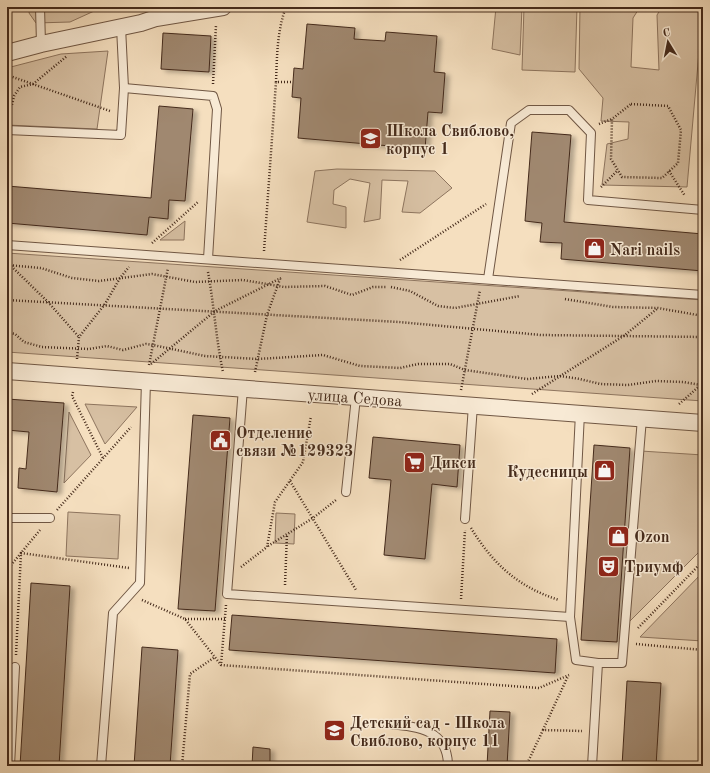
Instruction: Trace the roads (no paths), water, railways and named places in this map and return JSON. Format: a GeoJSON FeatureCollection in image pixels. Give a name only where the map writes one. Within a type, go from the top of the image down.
{"type":"FeatureCollection","features":[{"type":"Feature","properties":{"kind":"street"},"geometry":{"type":"LineString","coordinates":[[7,53],[41,44],[121,27],[157,13],[218,9]]}},
{"type":"Feature","properties":{"kind":"street","name":"улица Седова"},"geometry":{"type":"LineString","coordinates":[[7,371],[703,423]]}},
{"type":"Feature","properties":{"kind":"lane"},"geometry":{"type":"LineString","coordinates":[[40,7],[41,44]]}},
{"type":"Feature","properties":{"kind":"lane"},"geometry":{"type":"LineString","coordinates":[[7,130],[121,135],[124,88],[121,27]]}},
{"type":"Feature","properties":{"kind":"lane"},"geometry":{"type":"LineString","coordinates":[[124,88],[213,96],[217,109],[208,260]]}},
{"type":"Feature","properties":{"kind":"lane"},"geometry":{"type":"LineString","coordinates":[[488,279],[502,193],[511,123],[530,110],[569,110],[591,133],[588,200],[703,210]]}},
{"type":"Feature","properties":{"kind":"lane"},"geometry":{"type":"LineString","coordinates":[[7,245],[703,295]]}},
{"type":"Feature","properties":{"kind":"lane"},"geometry":{"type":"LineString","coordinates":[[101,766],[113,613],[140,583],[146,381]]}},
{"type":"Feature","properties":{"kind":"lane"},"geometry":{"type":"LineString","coordinates":[[243,388],[227,594],[570,617]]}},
{"type":"Feature","properties":{"kind":"lane"},"geometry":{"type":"LineString","coordinates":[[346,492],[356,397]]}},
{"type":"Feature","properties":{"kind":"lane"},"geometry":{"type":"LineString","coordinates":[[465,519],[473,405]]}},
{"type":"Feature","properties":{"kind":"lane"},"geometry":{"type":"LineString","coordinates":[[580,413],[570,617],[576,660],[598,663],[622,663],[642,418]]}},
{"type":"Feature","properties":{"kind":"lane"},"geometry":{"type":"LineString","coordinates":[[7,518],[50,518]]}},
{"type":"Feature","properties":{"kind":"lane"},"geometry":{"type":"LineString","coordinates":[[592,766],[598,663]]}},
{"type":"Feature","properties":{"kind":"lane"},"geometry":{"type":"LineString","coordinates":[[10,766],[15,667]]}},
{"type":"Feature","properties":{"kind":"lane"},"geometry":{"type":"LineString","coordinates":[[390,724],[420,727],[437,736],[448,757],[448,766]]}},
{"type":"Feature","properties":{"kind":"place","name":"Школа Свиблово, корпус 1"},"geometry":{"type":"Point","coordinates":[371,139]}},
{"type":"Feature","properties":{"kind":"place","name":"Nari nails"},"geometry":{"type":"Point","coordinates":[594,249]}},
{"type":"Feature","properties":{"kind":"place","name":"Отделение связи №129323"},"geometry":{"type":"Point","coordinates":[221,441]}},
{"type":"Feature","properties":{"kind":"place","name":"Дикси"},"geometry":{"type":"Point","coordinates":[414,462]}},
{"type":"Feature","properties":{"kind":"place","name":"Кудесницы"},"geometry":{"type":"Point","coordinates":[604,471]}},
{"type":"Feature","properties":{"kind":"place","name":"Ozon"},"geometry":{"type":"Point","coordinates":[618,536]}},
{"type":"Feature","properties":{"kind":"place","name":"Триумф"},"geometry":{"type":"Point","coordinates":[609,566]}},
{"type":"Feature","properties":{"kind":"place","name":"Детский сад - Школа Свиблово, корпус 11"},"geometry":{"type":"Point","coordinates":[334,731]}}]}
